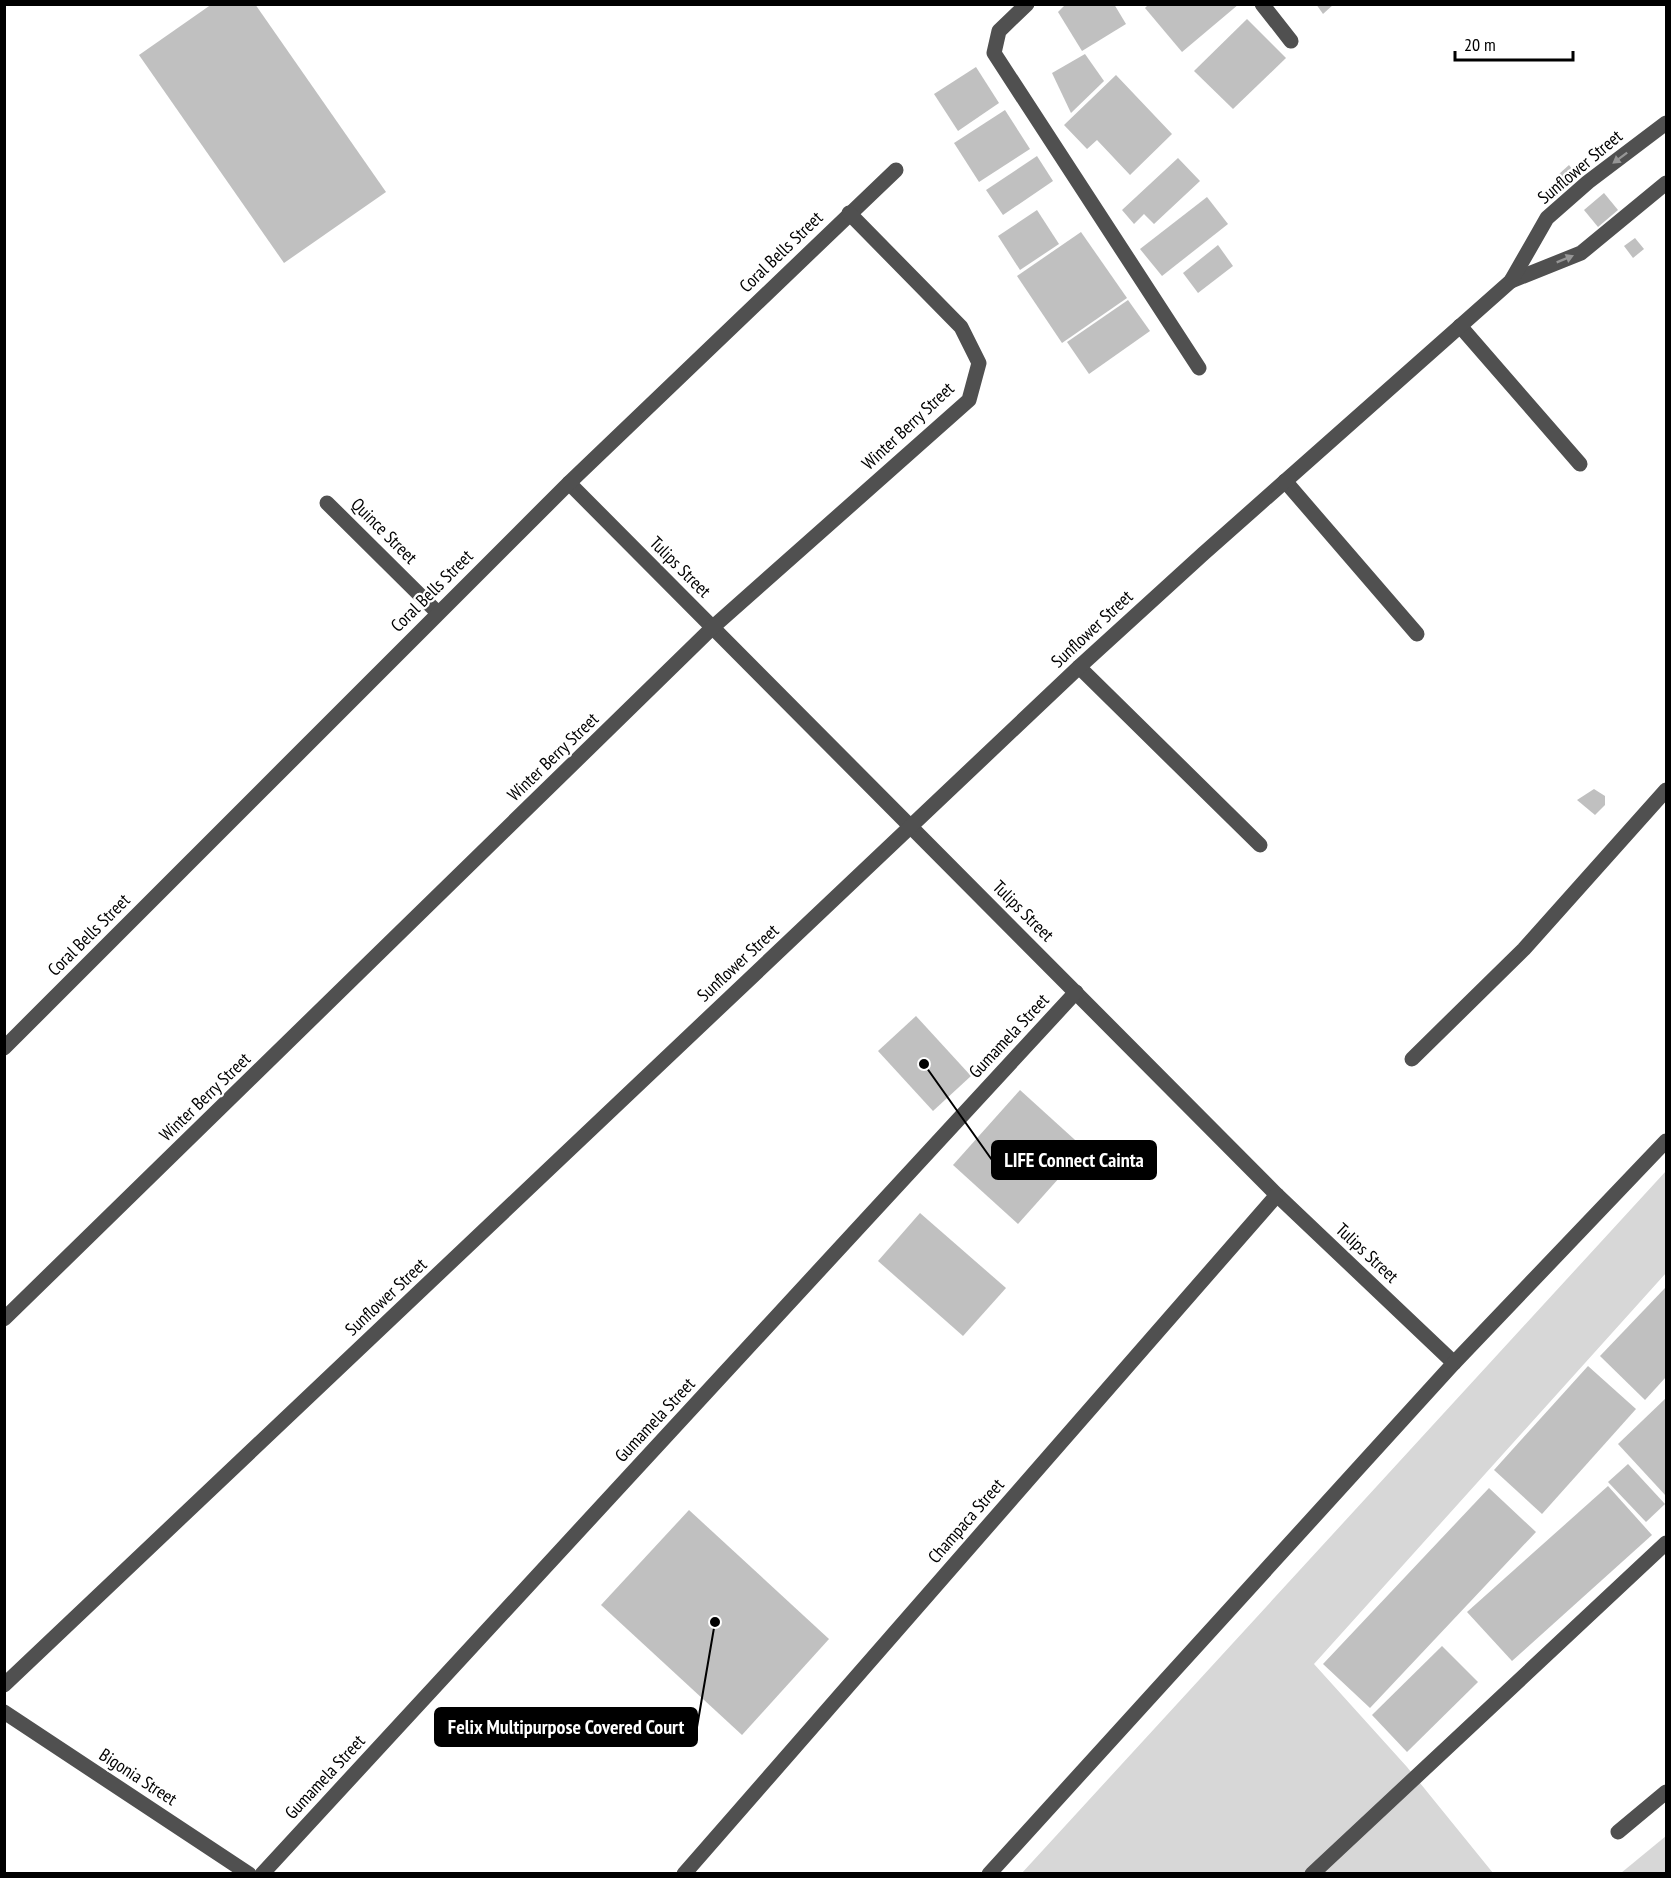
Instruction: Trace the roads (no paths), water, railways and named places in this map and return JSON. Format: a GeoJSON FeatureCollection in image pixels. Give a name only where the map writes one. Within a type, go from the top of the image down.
{"type":"FeatureCollection","features":[{"type":"Feature","properties":{"kind":"street"},"geometry":{"type":"LineString","coordinates":[[1027,4],[999,31],[994,53],[1199,368]]}},
{"type":"Feature","properties":{"kind":"street"},"geometry":{"type":"LineString","coordinates":[[1262,4],[1291,41]]}},
{"type":"Feature","properties":{"kind":"street","name":"Sunflower Street"},"geometry":{"type":"LineString","coordinates":[[4,1685],[1079,667],[1511,281],[1547,218],[1588,182],[1666,123]]}},
{"type":"Feature","properties":{"kind":"street","name":"Coral Bells Street"},"geometry":{"type":"LineString","coordinates":[[4,1048],[569,483],[896,170]]}},
{"type":"Feature","properties":{"kind":"street","name":"Sunflower Street"},"geometry":{"type":"LineString","coordinates":[[1511,281],[1581,253],[1666,183]]}},
{"type":"Feature","properties":{"kind":"street","name":"Winter Berry Street"},"geometry":{"type":"LineString","coordinates":[[4,1319],[713,627],[969,400],[979,363],[961,327],[849,213]]}},
{"type":"Feature","properties":{"kind":"street"},"geometry":{"type":"LineString","coordinates":[[1460,326],[1580,464]]}},
{"type":"Feature","properties":{"kind":"street"},"geometry":{"type":"LineString","coordinates":[[1285,481],[1418,634]]}},
{"type":"Feature","properties":{"kind":"street","name":"Tulips Street"},"geometry":{"type":"LineString","coordinates":[[569,483],[1277,1195],[1454,1363]]}},
{"type":"Feature","properties":{"kind":"street","name":"Quince Street"},"geometry":{"type":"LineString","coordinates":[[327,503],[438,613]]}},
{"type":"Feature","properties":{"kind":"street"},"geometry":{"type":"LineString","coordinates":[[1079,667],[1260,845]]}},
{"type":"Feature","properties":{"kind":"street"},"geometry":{"type":"LineString","coordinates":[[1412,1059],[1524,949],[1666,790]]}},
{"type":"Feature","properties":{"kind":"street","name":"Gumamela Street"},"geometry":{"type":"LineString","coordinates":[[262,1874],[1076,992]]}},
{"type":"Feature","properties":{"kind":"street"},"geometry":{"type":"LineString","coordinates":[[989,1874],[1454,1363],[1666,1141]]}},
{"type":"Feature","properties":{"kind":"street","name":"Champaca Street"},"geometry":{"type":"LineString","coordinates":[[684,1874],[1277,1195]]}},
{"type":"Feature","properties":{"kind":"street"},"geometry":{"type":"LineString","coordinates":[[1312,1874],[1666,1543]]}},
{"type":"Feature","properties":{"kind":"street","name":"Bigonia Street"},"geometry":{"type":"LineString","coordinates":[[4,1712],[249,1874]]}},
{"type":"Feature","properties":{"kind":"street"},"geometry":{"type":"LineString","coordinates":[[1618,1832],[1666,1792]]}},
{"type":"Feature","properties":{"kind":"place","name":"LIFE Connect Cainta"},"geometry":{"type":"Point","coordinates":[924,1064]}},
{"type":"Feature","properties":{"kind":"place","name":"Felix Multipurpose Covered Court"},"geometry":{"type":"Point","coordinates":[715,1622]}}]}
